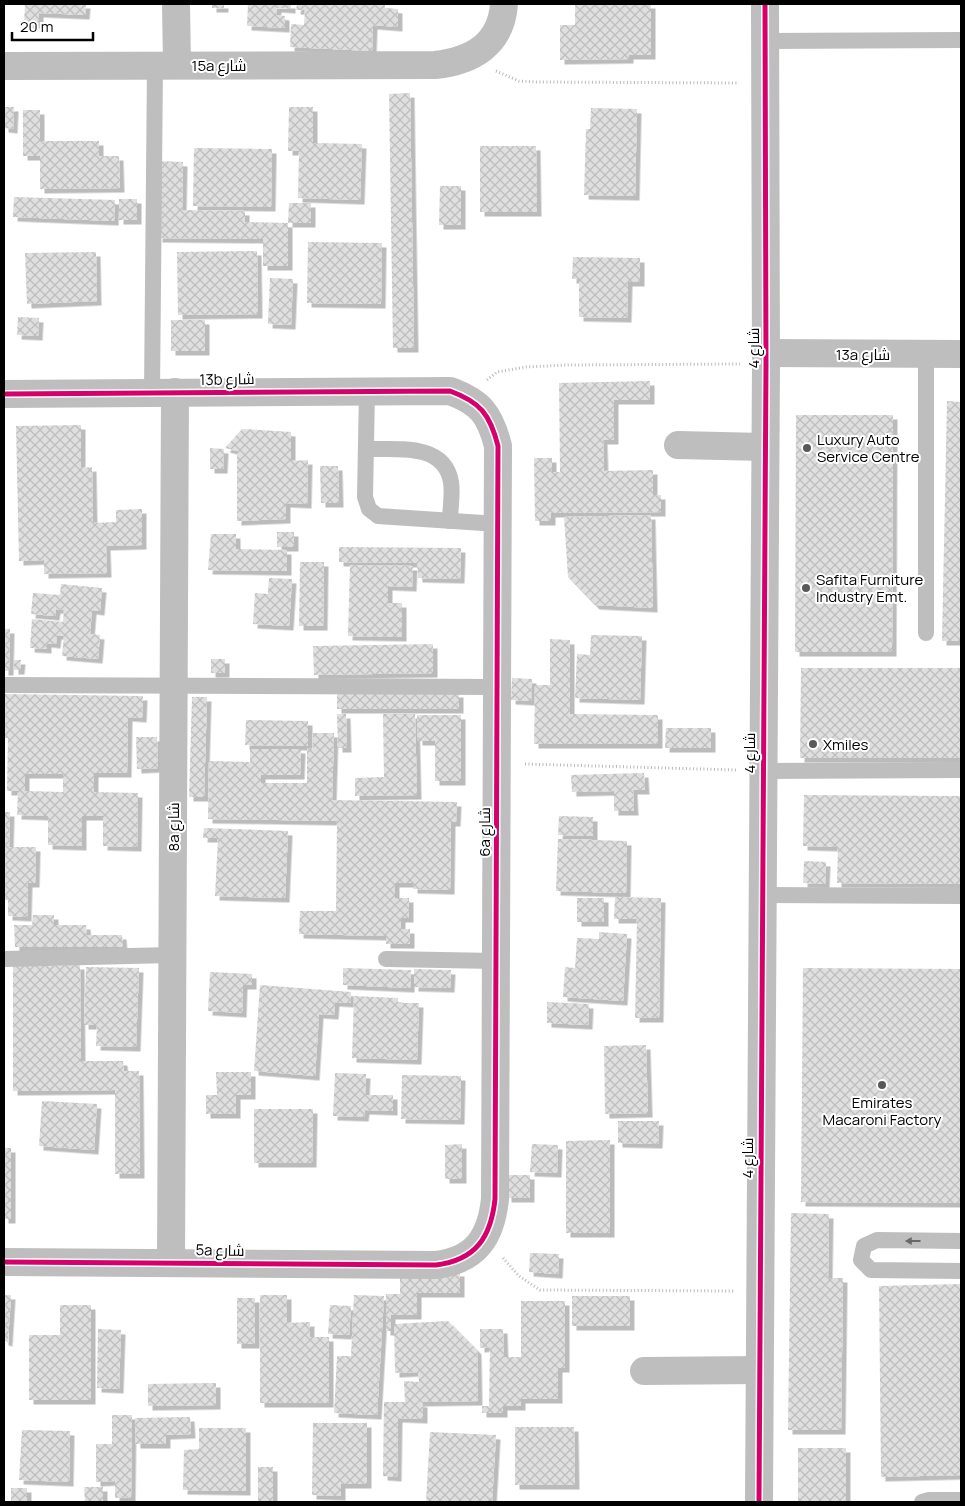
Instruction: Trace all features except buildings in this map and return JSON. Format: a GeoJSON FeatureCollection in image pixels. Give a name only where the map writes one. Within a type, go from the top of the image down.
{"type":"FeatureCollection","features":[{"type":"Feature","properties":{"kind":"street"},"geometry":{"type":"LineString","coordinates":[[166,66],[176,4]]}},
{"type":"Feature","properties":{"kind":"street"},"geometry":{"type":"LineString","coordinates":[[478,52],[494,36],[503,15],[504,4]]}},
{"type":"Feature","properties":{"kind":"street","name":"شارع 4"},"geometry":{"type":"LineString","coordinates":[[759,1502],[761,894],[766,359],[765,4]]}},
{"type":"Feature","properties":{"kind":"street","name":"15a شارع"},"geometry":{"type":"LineString","coordinates":[[4,66],[435,65],[458,63],[478,52]]}},
{"type":"Feature","properties":{"kind":"street","name":"13a شارع"},"geometry":{"type":"LineString","coordinates":[[766,359],[961,354]]}},
{"type":"Feature","properties":{"kind":"street","name":"13b شارع"},"geometry":{"type":"LineString","coordinates":[[4,394],[366,390],[459,394]]}},
{"type":"Feature","properties":{"kind":"street","name":"8a شارع"},"geometry":{"type":"LineString","coordinates":[[164,392],[174,686],[171,1262]]}},
{"type":"Feature","properties":{"kind":"street","name":"6a شارع"},"geometry":{"type":"LineString","coordinates":[[436,1265],[454,1262],[472,1252],[485,1237],[493,1219],[495,1199],[498,446],[493,426],[483,410],[459,394]]}},
{"type":"Feature","properties":{"kind":"street"},"geometry":{"type":"LineString","coordinates":[[678,445],[765,447]]}},
{"type":"Feature","properties":{"kind":"street","name":"5a شارع"},"geometry":{"type":"LineString","coordinates":[[4,1262],[436,1265]]}},
{"type":"Feature","properties":{"kind":"street"},"geometry":{"type":"LineString","coordinates":[[644,1371],[759,1370]]}},
{"type":"Feature","properties":{"kind":"lane"},"geometry":{"type":"LineString","coordinates":[[765,41],[961,40]]}},
{"type":"Feature","properties":{"kind":"lane"},"geometry":{"type":"LineString","coordinates":[[164,392],[166,66]]}},
{"type":"Feature","properties":{"kind":"lane"},"geometry":{"type":"LineString","coordinates":[[926,354],[926,633]]}},
{"type":"Feature","properties":{"kind":"lane"},"geometry":{"type":"LineString","coordinates":[[366,390],[365,497],[369,509],[378,516],[498,524]]}},
{"type":"Feature","properties":{"kind":"lane"},"geometry":{"type":"LineString","coordinates":[[366,450],[420,450],[440,460],[448,472],[451,483],[450,521]]}},
{"type":"Feature","properties":{"kind":"lane"},"geometry":{"type":"LineString","coordinates":[[4,685],[498,687]]}},
{"type":"Feature","properties":{"kind":"lane"},"geometry":{"type":"LineString","coordinates":[[762,771],[961,770]]}},
{"type":"Feature","properties":{"kind":"lane"},"geometry":{"type":"LineString","coordinates":[[761,894],[961,896]]}},
{"type":"Feature","properties":{"kind":"lane"},"geometry":{"type":"LineString","coordinates":[[4,959],[172,955]]}},
{"type":"Feature","properties":{"kind":"lane"},"geometry":{"type":"LineString","coordinates":[[386,960],[496,962]]}},
{"type":"Feature","properties":{"kind":"lane"},"geometry":{"type":"LineString","coordinates":[[961,1241],[877,1240],[864,1246],[861,1253],[862,1260],[871,1270],[961,1271]]}},
{"type":"Feature","properties":{"kind":"lane"},"geometry":{"type":"LineString","coordinates":[[922,1502],[929,1500],[961,1500]]}},
{"type":"Feature","properties":{"kind":"path"},"geometry":{"type":"LineString","coordinates":[[478,52],[489,66],[503,76],[519,81],[765,83]]}},
{"type":"Feature","properties":{"kind":"path"},"geometry":{"type":"LineString","coordinates":[[459,394],[497,372],[526,367],[766,359]]}},
{"type":"Feature","properties":{"kind":"path"},"geometry":{"type":"LineString","coordinates":[[497,763],[762,771]]}},
{"type":"Feature","properties":{"kind":"path"},"geometry":{"type":"LineString","coordinates":[[485,1237],[519,1276],[540,1290],[759,1290]]}},
{"type":"Feature","properties":{"kind":"cycle path"},"geometry":{"type":"LineString","coordinates":[[759,1502],[766,364],[765,4]]}},
{"type":"Feature","properties":{"kind":"cycle path"},"geometry":{"type":"LineString","coordinates":[[4,394],[450,391],[469,400],[482,411],[491,425],[498,446],[495,1199],[490,1225],[485,1235],[479,1244],[462,1258],[436,1265],[4,1262]]}},
{"type":"Feature","properties":{"kind":"place","name":"Luxury Auto Service Centre"},"geometry":{"type":"Point","coordinates":[807,448]}},
{"type":"Feature","properties":{"kind":"place","name":"Safita Furniture Industry Emt."},"geometry":{"type":"Point","coordinates":[806,588]}},
{"type":"Feature","properties":{"kind":"place","name":"Xmiles"},"geometry":{"type":"Point","coordinates":[813,744]}},
{"type":"Feature","properties":{"kind":"place","name":"Emirates Macaroni Factory"},"geometry":{"type":"Point","coordinates":[882,1085]}}]}
